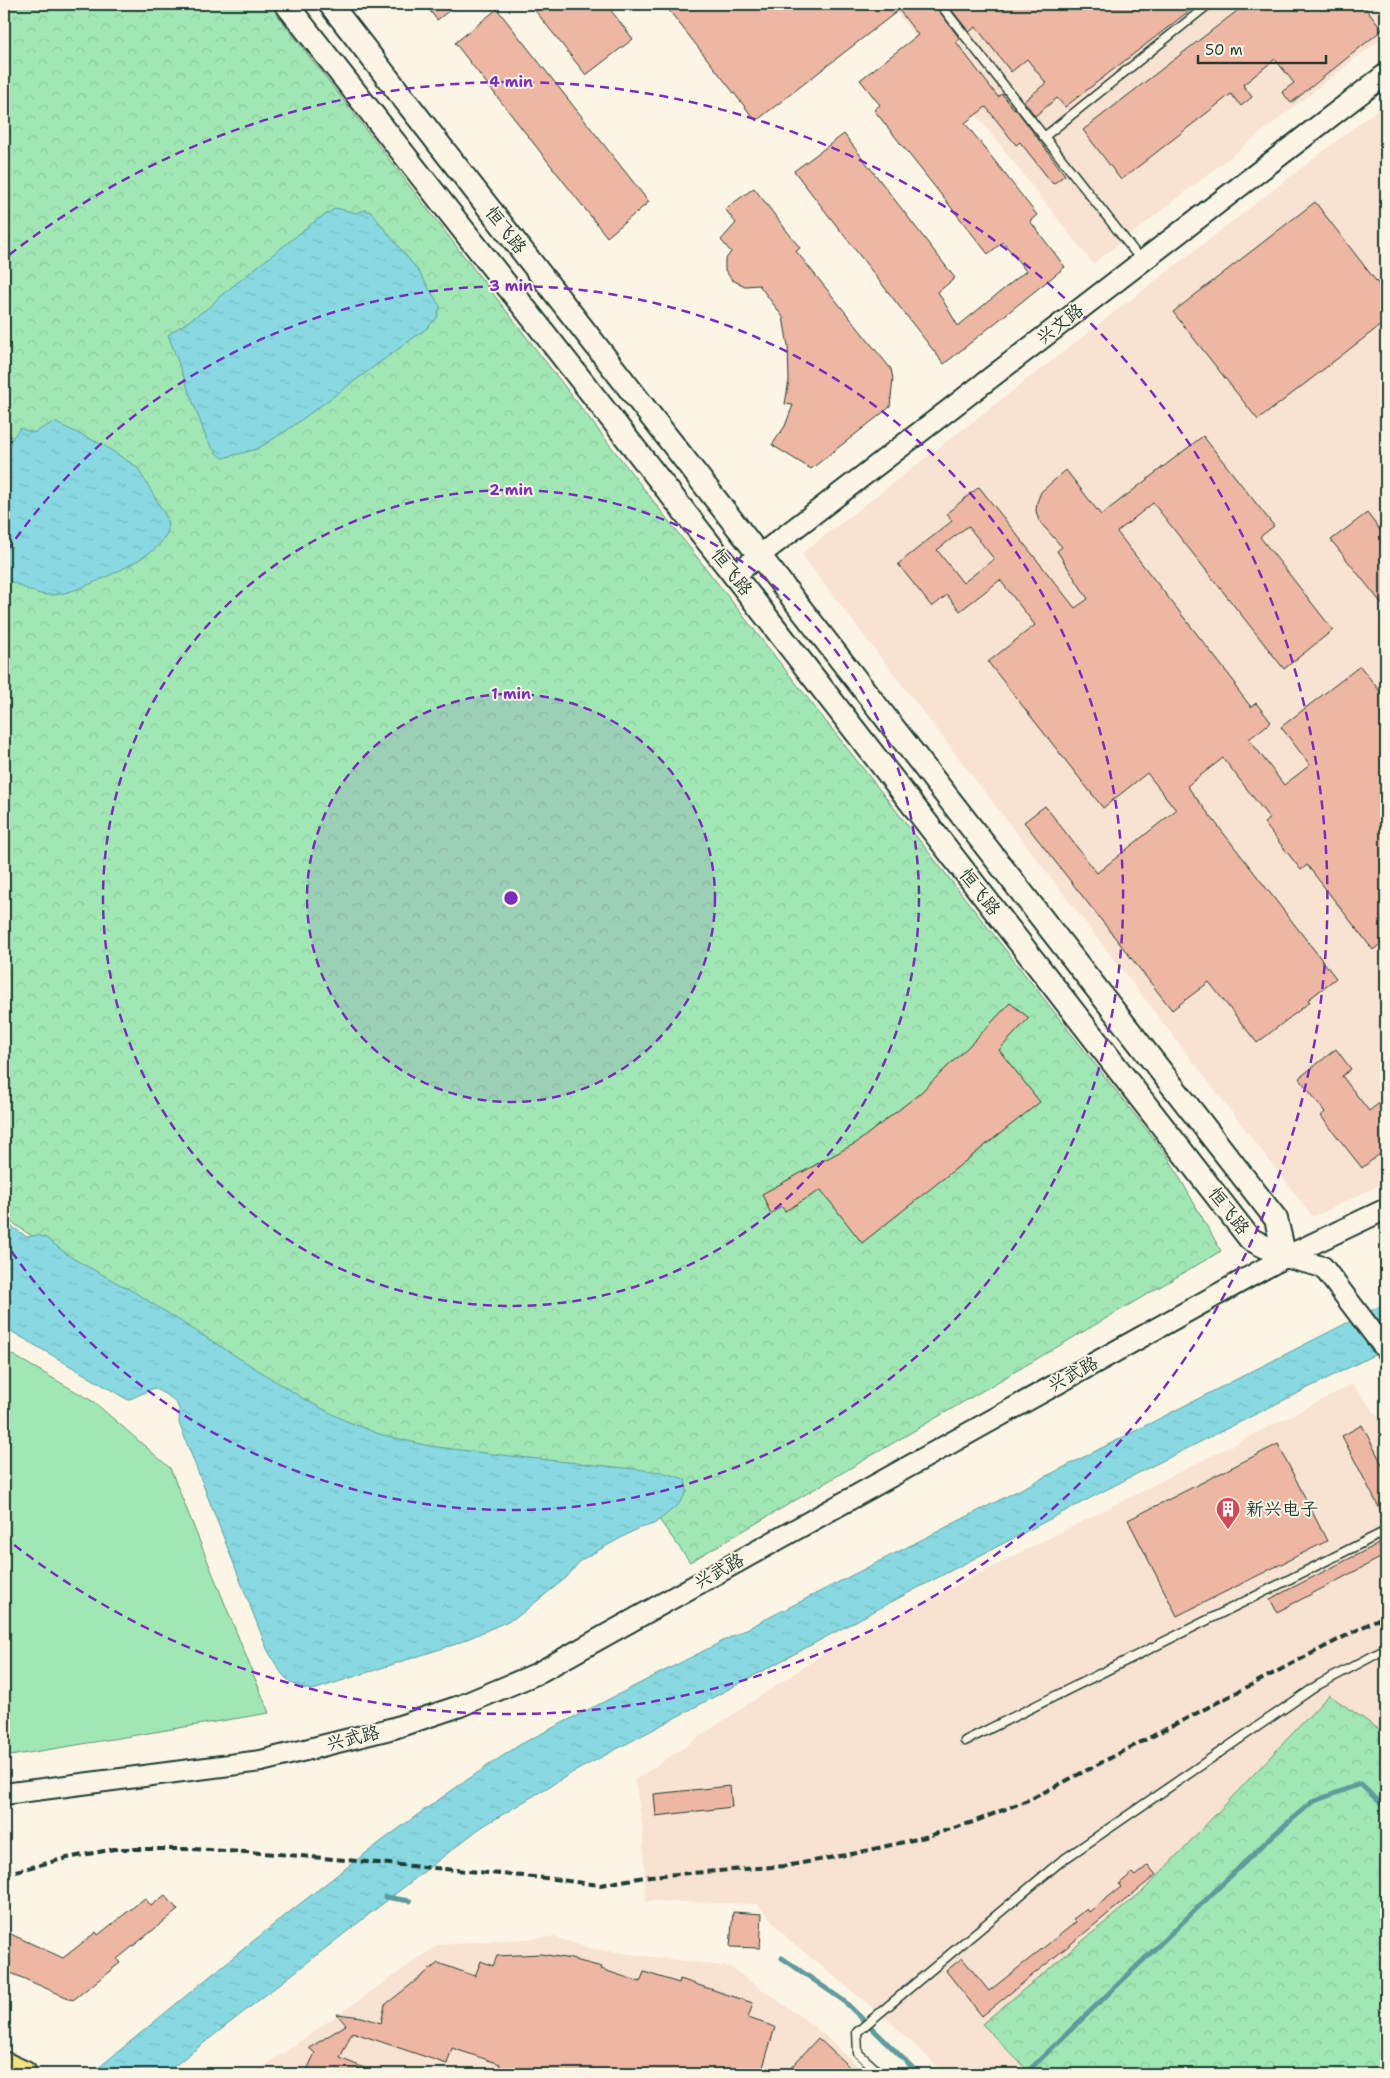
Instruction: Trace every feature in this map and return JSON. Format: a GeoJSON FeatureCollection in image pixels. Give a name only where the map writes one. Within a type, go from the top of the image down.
{"type":"FeatureCollection","features":[{"type":"Feature","properties":{"kind":"main road","name":"恒飞路"},"geometry":{"type":"LineString","coordinates":[[286,4],[734,575],[1250,1239],[1285,1257]]}},
{"type":"Feature","properties":{"kind":"main road","name":"恒飞路"},"geometry":{"type":"LineString","coordinates":[[330,4],[1276,1220],[1285,1257]]}},
{"type":"Feature","properties":{"kind":"main road"},"geometry":{"type":"LineString","coordinates":[[4,2065],[24,2074]]}},
{"type":"Feature","properties":{"kind":"street","name":"兴文路"},"geometry":{"type":"LineString","coordinates":[[734,575],[1386,74]]}},
{"type":"Feature","properties":{"kind":"street","name":"兴武路"},"geometry":{"type":"LineString","coordinates":[[4,1794],[261,1761],[394,1728],[469,1702],[536,1674],[1285,1257],[1386,1209]]}},
{"type":"Feature","properties":{"kind":"street"},"geometry":{"type":"LineString","coordinates":[[1285,1257],[1323,1268],[1386,1350]]}},
{"type":"Feature","properties":{"kind":"lane"},"geometry":{"type":"LineString","coordinates":[[940,4],[1142,262]]}},
{"type":"Feature","properties":{"kind":"lane"},"geometry":{"type":"LineString","coordinates":[[1044,137],[1209,4]]}},
{"type":"Feature","properties":{"kind":"lane"},"geometry":{"type":"LineString","coordinates":[[965,1741],[1386,1532]]}},
{"type":"Feature","properties":{"kind":"lane"},"geometry":{"type":"LineString","coordinates":[[881,2074],[858,2053],[857,2032],[1060,1862],[1318,1685],[1386,1649]]}},
{"type":"Feature","properties":{"kind":"shaded area"},"geometry":{"type":"Polygon","coordinates":[[[890,4],[1374,4],[1386,19],[1386,35],[1093,264],[890,4]]]}},
{"type":"Feature","properties":{"kind":"shaded area"},"geometry":{"type":"Polygon","coordinates":[[[1386,103],[1386,1182],[1313,1217],[801,554],[1386,103]]]}},
{"type":"Feature","properties":{"kind":"shaded area"},"geometry":{"type":"Polygon","coordinates":[[[1353,1384],[1386,1428],[1386,1745],[1298,1799],[1014,2074],[945,2074],[889,2021],[789,1940],[757,1904],[646,1901],[642,1822],[635,1780],[829,1650],[1353,1384]]]}},
{"type":"Feature","properties":{"kind":"shaded area"},"geometry":{"type":"Polygon","coordinates":[[[554,1937],[592,1949],[730,1967],[814,2026],[867,2074],[253,2074],[438,1945],[554,1937]]]}},
{"type":"Feature","properties":{"kind":"green space"},"geometry":{"type":"Polygon","coordinates":[[[4,4],[269,4],[671,524],[1168,1157],[1221,1251],[690,1562],[636,1488],[440,1470],[287,1410],[4,1217],[4,4]]]}},
{"type":"Feature","properties":{"kind":"green space"},"geometry":{"type":"Polygon","coordinates":[[[4,1350],[94,1402],[170,1468],[269,1713],[4,1757],[4,1350]]]}},
{"type":"Feature","properties":{"kind":"green space"},"geometry":{"type":"Polygon","coordinates":[[[1329,1695],[1386,1734],[1386,2074],[1031,2074],[982,2024],[1143,1891],[1329,1695]]]}},
{"type":"Feature","properties":{"kind":"water"},"geometry":{"type":"Polygon","coordinates":[[[336,208],[356,213],[365,210],[371,212],[419,272],[440,306],[437,318],[427,328],[286,431],[257,449],[223,458],[216,453],[207,440],[168,335],[211,306],[219,297],[314,222],[336,208]]]}},
{"type":"Feature","properties":{"kind":"water"},"geometry":{"type":"Polygon","coordinates":[[[54,422],[103,445],[137,467],[167,518],[168,531],[157,547],[122,569],[75,590],[62,594],[45,595],[33,592],[4,579],[4,449],[20,428],[33,433],[54,422]]]}},
{"type":"Feature","properties":{"kind":"water"},"geometry":{"type":"Polygon","coordinates":[[[4,1221],[27,1237],[38,1235],[46,1238],[72,1258],[134,1292],[304,1399],[344,1420],[379,1434],[429,1446],[662,1472],[685,1479],[687,1492],[678,1505],[654,1524],[637,1529],[581,1560],[566,1578],[517,1617],[456,1644],[313,1690],[296,1685],[284,1677],[267,1649],[179,1423],[179,1409],[174,1401],[154,1388],[128,1400],[4,1327],[4,1221]]]}},
{"type":"Feature","properties":{"kind":"water"},"geometry":{"type":"Polygon","coordinates":[[[1386,1303],[1386,1349],[1146,1469],[910,1592],[570,1774],[480,1828],[164,2074],[91,2074],[248,1945],[355,1861],[409,1821],[521,1744],[1386,1303]]]}},
{"type":"Feature","properties":{"kind":"building"},"geometry":{"type":"Polygon","coordinates":[[[425,4],[458,4],[437,20],[425,4]]]}},
{"type":"Feature","properties":{"kind":"building"},"geometry":{"type":"Polygon","coordinates":[[[530,4],[606,4],[633,39],[586,75],[530,4]]]}},
{"type":"Feature","properties":{"kind":"building"},"geometry":{"type":"Polygon","coordinates":[[[664,4],[934,4],[960,39],[956,42],[998,97],[1002,94],[1015,108],[1065,175],[1053,184],[1020,142],[1016,145],[986,107],[965,123],[1037,215],[1030,221],[1065,267],[944,364],[794,171],[844,134],[955,278],[938,292],[958,326],[1026,271],[1003,242],[988,254],[874,110],[880,105],[860,80],[918,35],[899,10],[756,121],[664,4]]]}},
{"type":"Feature","properties":{"kind":"building"},"geometry":{"type":"Polygon","coordinates":[[[947,4],[1198,4],[1065,107],[1057,98],[1035,116],[1024,101],[1046,83],[1027,59],[1011,72],[976,27],[969,32],[947,4]]]}},
{"type":"Feature","properties":{"kind":"building"},"geometry":{"type":"Polygon","coordinates":[[[1246,4],[1362,4],[1382,30],[1291,103],[1282,92],[1294,83],[1275,59],[1243,85],[1252,97],[1241,106],[1231,94],[1121,180],[1083,130],[1246,4]]]}},
{"type":"Feature","properties":{"kind":"building"},"geometry":{"type":"Polygon","coordinates":[[[497,9],[649,202],[607,237],[455,43],[497,9]]]}},
{"type":"Feature","properties":{"kind":"building"},"geometry":{"type":"Polygon","coordinates":[[[754,188],[800,248],[796,251],[891,369],[893,379],[890,407],[811,469],[772,445],[785,426],[793,405],[785,404],[789,380],[788,346],[783,317],[759,285],[745,286],[732,280],[725,270],[725,260],[731,252],[721,240],[736,223],[725,209],[754,188]]]}},
{"type":"Feature","properties":{"kind":"building"},"geometry":{"type":"Polygon","coordinates":[[[1315,202],[1386,294],[1386,321],[1258,420],[1173,312],[1315,202]]]}},
{"type":"Feature","properties":{"kind":"building"},"geometry":{"type":"Polygon","coordinates":[[[1203,436],[1274,526],[1260,537],[1333,630],[1284,669],[1153,503],[1117,532],[1236,684],[1234,685],[1251,707],[1256,703],[1271,722],[1249,739],[1284,785],[1310,765],[1281,727],[1360,666],[1386,699],[1386,939],[1373,950],[1307,865],[1301,870],[1264,823],[1270,819],[1223,758],[1187,786],[1336,978],[1308,1000],[1310,1002],[1257,1043],[1209,982],[1172,1010],[1024,822],[1045,806],[1097,873],[1176,810],[1147,773],[1103,808],[988,662],[1035,625],[1000,580],[960,611],[947,595],[932,607],[898,564],[952,521],[947,513],[979,487],[1075,608],[1088,599],[1057,551],[1062,547],[1039,521],[1036,511],[1037,502],[1041,492],[1066,470],[1101,515],[1203,436]],[[968,526],[937,550],[963,583],[994,559],[968,526]]]}},
{"type":"Feature","properties":{"kind":"building"},"geometry":{"type":"Polygon","coordinates":[[[1367,513],[1386,538],[1386,609],[1331,540],[1367,513]]]}},
{"type":"Feature","properties":{"kind":"building"},"geometry":{"type":"Polygon","coordinates":[[[1010,1003],[1029,1018],[999,1050],[1040,1102],[862,1243],[821,1190],[785,1211],[781,1206],[771,1214],[762,1194],[856,1143],[918,1095],[1010,1003]]]}},
{"type":"Feature","properties":{"kind":"building"},"geometry":{"type":"Polygon","coordinates":[[[1336,1049],[1351,1069],[1342,1076],[1369,1111],[1386,1098],[1386,1149],[1362,1168],[1321,1116],[1325,1112],[1299,1078],[1336,1049]]]}},
{"type":"Feature","properties":{"kind":"building"},"geometry":{"type":"Polygon","coordinates":[[[1362,1425],[1386,1472],[1386,1521],[1342,1436],[1362,1425]]]}},
{"type":"Feature","properties":{"kind":"building","name":"新兴电子"},"geometry":{"type":"Polygon","coordinates":[[[1278,1444],[1327,1541],[1177,1616],[1128,1520],[1278,1444]]]}},
{"type":"Feature","properties":{"kind":"building"},"geometry":{"type":"Polygon","coordinates":[[[1386,1540],[1386,1555],[1277,1612],[1270,1599],[1386,1540]]]}},
{"type":"Feature","properties":{"kind":"building"},"geometry":{"type":"Polygon","coordinates":[[[730,1786],[732,1807],[656,1816],[654,1794],[730,1786]]]}},
{"type":"Feature","properties":{"kind":"building"},"geometry":{"type":"Polygon","coordinates":[[[1148,1865],[1156,1875],[982,2016],[946,1971],[962,1958],[989,1991],[1076,1922],[1073,1919],[1087,1909],[1089,1912],[1121,1887],[1119,1884],[1132,1873],[1135,1876],[1148,1865]]]}},
{"type":"Feature","properties":{"kind":"building"},"geometry":{"type":"Polygon","coordinates":[[[165,1895],[178,1910],[117,1959],[120,1963],[73,2000],[4,1970],[4,1931],[63,1958],[96,1932],[98,1935],[145,1898],[151,1906],[165,1895]]]}},
{"type":"Feature","properties":{"kind":"building"},"geometry":{"type":"Polygon","coordinates":[[[733,1912],[762,1914],[760,1948],[730,1947],[733,1912]]]}},
{"type":"Feature","properties":{"kind":"building"},"geometry":{"type":"Polygon","coordinates":[[[541,1954],[602,1967],[601,1969],[640,1982],[644,1972],[679,1983],[680,1979],[753,2003],[748,2018],[775,2027],[761,2074],[497,2074],[500,2064],[452,2048],[447,2064],[352,2032],[340,2058],[379,2074],[305,2074],[315,2053],[309,2048],[346,2025],[337,2014],[362,2017],[381,2023],[385,2005],[438,1963],[475,1976],[481,1961],[493,1966],[497,1956],[541,1954]]]}},
{"type":"Feature","properties":{"kind":"building"},"geometry":{"type":"Polygon","coordinates":[[[818,2038],[857,2074],[785,2074],[818,2038]]]}},
{"type":"Feature","properties":{"kind":"waterway"},"geometry":{"type":"LineString","coordinates":[[1025,2074],[1269,1839],[1312,1802],[1360,1784],[1386,1808]]}},
{"type":"Feature","properties":{"kind":"waterway"},"geometry":{"type":"LineString","coordinates":[[385,1897],[410,1901]]}},
{"type":"Feature","properties":{"kind":"waterway"},"geometry":{"type":"LineString","coordinates":[[782,1958],[844,2001],[919,2074]]}},
{"type":"Feature","properties":{"kind":"railway"},"geometry":{"type":"LineString","coordinates":[[4,1874],[67,1858],[114,1849],[192,1849],[278,1854],[545,1878],[600,1885],[650,1876],[786,1866],[857,1853],[925,1837],[973,1822],[1033,1798],[1386,1615]]}},
{"type":"Feature","properties":{"kind":"place","name":"新兴电子"},"geometry":{"type":"Point","coordinates":[1228,1530]}}]}
